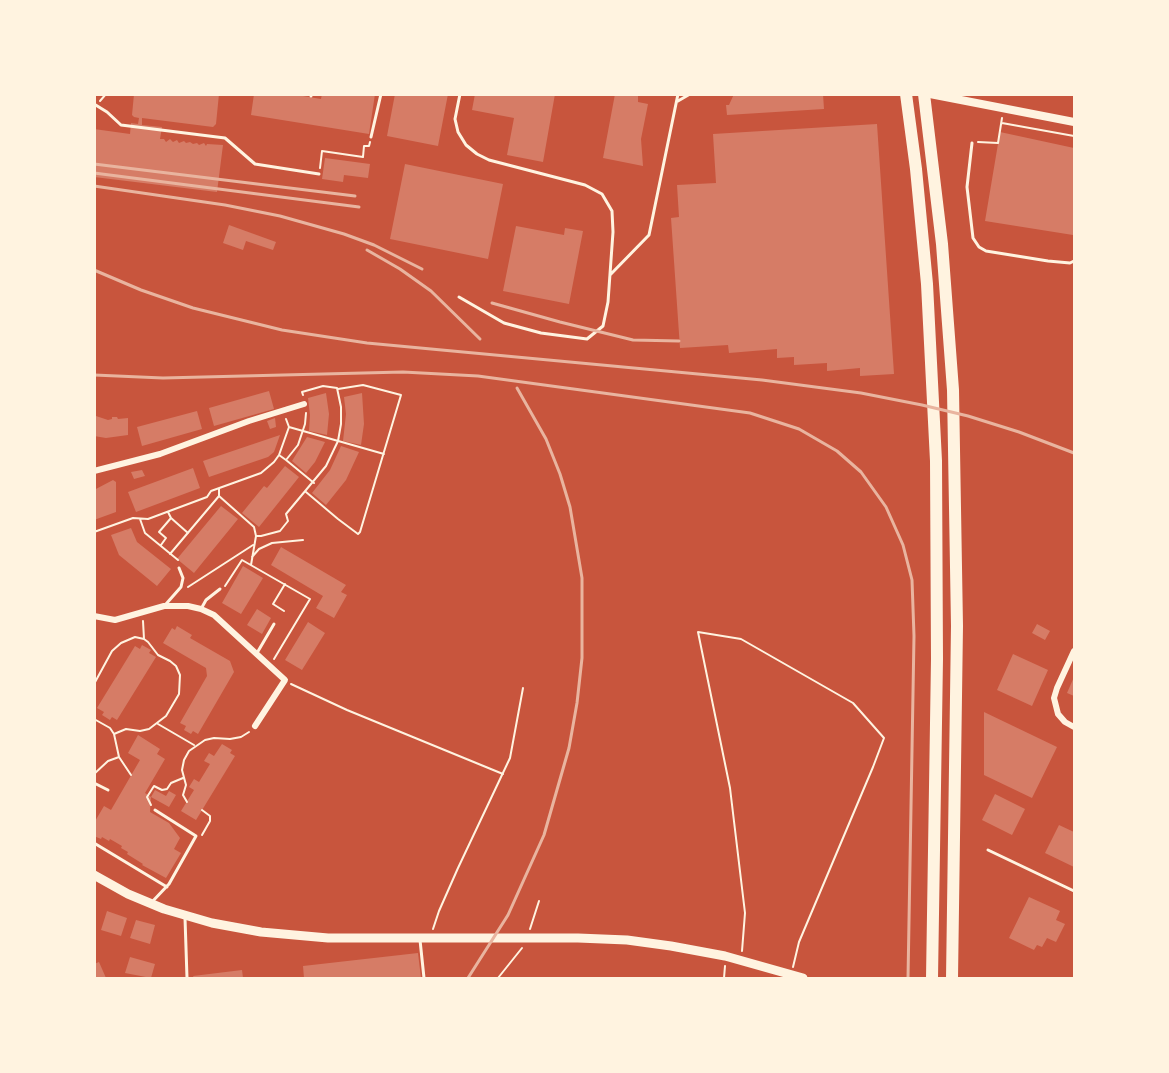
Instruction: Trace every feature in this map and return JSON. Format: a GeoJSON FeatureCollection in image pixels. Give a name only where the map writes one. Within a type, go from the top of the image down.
{"type":"FeatureCollection","features":[{"type":"Feature","properties":{"kind":"highway"},"geometry":{"type":"LineString","coordinates":[[906,94],[927,284],[935,430],[937,635],[932,978]]}},
{"type":"Feature","properties":{"kind":"highway"},"geometry":{"type":"LineString","coordinates":[[924,94],[942,244],[953,390],[957,626],[952,978]]}},
{"type":"Feature","properties":{"kind":"main road"},"geometry":{"type":"LineString","coordinates":[[94,875],[150,904],[184,916],[291,936],[627,940],[690,949],[742,960],[803,978]]}},
{"type":"Feature","properties":{"kind":"street"},"geometry":{"type":"LineString","coordinates":[[930,94],[1074,122]]}},
{"type":"Feature","properties":{"kind":"street"},"geometry":{"type":"LineString","coordinates":[[94,471],[160,454],[249,421],[304,404]]}},
{"type":"Feature","properties":{"kind":"street"},"geometry":{"type":"LineString","coordinates":[[94,616],[115,620],[164,606],[188,606],[214,615],[285,680],[255,726]]}},
{"type":"Feature","properties":{"kind":"street"},"geometry":{"type":"LineString","coordinates":[[1074,651],[1054,698],[1058,714],[1074,727]]}},
{"type":"Feature","properties":{"kind":"lane"},"geometry":{"type":"LineString","coordinates":[[371,137],[381,94]]}},
{"type":"Feature","properties":{"kind":"lane"},"geometry":{"type":"LineString","coordinates":[[459,297],[504,322],[541,333],[587,339],[603,326],[608,302],[613,232],[612,211],[602,194],[585,185],[489,160],[466,145],[458,132],[455,119],[460,94]]}},
{"type":"Feature","properties":{"kind":"lane"},"geometry":{"type":"LineString","coordinates":[[610,276],[649,235],[678,94]]}},
{"type":"Feature","properties":{"kind":"lane"},"geometry":{"type":"LineString","coordinates":[[677,101],[690,94]]}},
{"type":"Feature","properties":{"kind":"lane"},"geometry":{"type":"LineString","coordinates":[[94,104],[121,125],[225,138],[255,164],[319,174]]}},
{"type":"Feature","properties":{"kind":"lane"},"geometry":{"type":"LineString","coordinates":[[972,143],[967,187],[973,238],[979,247],[986,251],[1048,261],[1070,263],[1074,261]]}},
{"type":"Feature","properties":{"kind":"lane"},"geometry":{"type":"LineString","coordinates":[[164,606],[181,587],[183,578],[179,568]]}},
{"type":"Feature","properties":{"kind":"lane"},"geometry":{"type":"LineString","coordinates":[[201,609],[206,600],[220,589]]}},
{"type":"Feature","properties":{"kind":"lane"},"geometry":{"type":"LineString","coordinates":[[256,654],[274,624]]}},
{"type":"Feature","properties":{"kind":"lane"},"geometry":{"type":"LineString","coordinates":[[94,783],[108,790]]}},
{"type":"Feature","properties":{"kind":"lane"},"geometry":{"type":"LineString","coordinates":[[150,904],[167,887],[196,836],[155,810]]}},
{"type":"Feature","properties":{"kind":"lane"},"geometry":{"type":"LineString","coordinates":[[94,843],[167,887]]}},
{"type":"Feature","properties":{"kind":"lane"},"geometry":{"type":"LineString","coordinates":[[988,850],[1074,891]]}},
{"type":"Feature","properties":{"kind":"lane"},"geometry":{"type":"LineString","coordinates":[[184,916],[187,978]]}},
{"type":"Feature","properties":{"kind":"lane"},"geometry":{"type":"LineString","coordinates":[[420,938],[423,978]]}},
{"type":"Feature","properties":{"kind":"path"},"geometry":{"type":"LineString","coordinates":[[972,143],[998,143],[1002,122],[1074,136]]}},
{"type":"Feature","properties":{"kind":"path"},"geometry":{"type":"LineString","coordinates":[[319,174],[322,151],[363,157],[364,146],[369,146],[371,137]]}},
{"type":"Feature","properties":{"kind":"path"},"geometry":{"type":"LineString","coordinates":[[286,460],[298,445],[303,431],[306,413],[302,392],[323,386],[338,389],[363,385],[401,395],[358,534],[306,492]]}},
{"type":"Feature","properties":{"kind":"path"},"geometry":{"type":"LineString","coordinates":[[256,536],[278,532],[288,521],[286,514],[326,466],[338,441],[341,424],[338,389]]}},
{"type":"Feature","properties":{"kind":"path"},"geometry":{"type":"LineString","coordinates":[[94,532],[133,518],[148,519],[168,512],[207,497],[211,491],[261,473],[279,455],[289,427],[283,411]]}},
{"type":"Feature","properties":{"kind":"path"},"geometry":{"type":"LineString","coordinates":[[289,427],[384,454]]}},
{"type":"Feature","properties":{"kind":"path"},"geometry":{"type":"LineString","coordinates":[[279,455],[314,483]]}},
{"type":"Feature","properties":{"kind":"path"},"geometry":{"type":"LineString","coordinates":[[170,554],[219,496],[219,489]]}},
{"type":"Feature","properties":{"kind":"path"},"geometry":{"type":"LineString","coordinates":[[219,496],[254,527],[256,536],[251,565]]}},
{"type":"Feature","properties":{"kind":"path"},"geometry":{"type":"LineString","coordinates":[[168,512],[171,518],[188,532]]}},
{"type":"Feature","properties":{"kind":"path"},"geometry":{"type":"LineString","coordinates":[[160,546],[166,538],[159,532],[171,518]]}},
{"type":"Feature","properties":{"kind":"path"},"geometry":{"type":"LineString","coordinates":[[140,519],[145,534],[184,567]]}},
{"type":"Feature","properties":{"kind":"path"},"geometry":{"type":"LineString","coordinates":[[252,557],[259,549],[273,543],[303,540]]}},
{"type":"Feature","properties":{"kind":"path"},"geometry":{"type":"LineString","coordinates":[[188,581],[185,587],[254,544]]}},
{"type":"Feature","properties":{"kind":"path"},"geometry":{"type":"LineString","coordinates":[[220,589],[226,585],[242,560],[310,599],[270,667]]}},
{"type":"Feature","properties":{"kind":"path"},"geometry":{"type":"LineString","coordinates":[[284,610],[273,604],[285,584]]}},
{"type":"Feature","properties":{"kind":"path"},"geometry":{"type":"LineString","coordinates":[[138,614],[144,623],[144,639]]}},
{"type":"Feature","properties":{"kind":"path"},"geometry":{"type":"LineString","coordinates":[[742,960],[745,913],[730,788],[698,632],[741,639],[853,703],[884,738],[799,942],[791,975]]}},
{"type":"Feature","properties":{"kind":"path"},"geometry":{"type":"LineString","coordinates":[[94,684],[116,647],[135,637],[144,639],[158,655],[176,666],[180,675],[179,694],[170,712],[157,724],[140,731],[126,729],[114,734]]}},
{"type":"Feature","properties":{"kind":"path"},"geometry":{"type":"LineString","coordinates":[[285,680],[297,688],[347,710],[503,774]]}},
{"type":"Feature","properties":{"kind":"path"},"geometry":{"type":"LineString","coordinates":[[431,938],[439,911],[503,774],[514,741],[523,688]]}},
{"type":"Feature","properties":{"kind":"path"},"geometry":{"type":"LineString","coordinates":[[94,719],[110,728],[114,734],[119,757],[132,775]]}},
{"type":"Feature","properties":{"kind":"path"},"geometry":{"type":"LineString","coordinates":[[157,724],[194,745]]}},
{"type":"Feature","properties":{"kind":"path"},"geometry":{"type":"LineString","coordinates":[[187,802],[183,795],[186,785],[182,770],[184,760],[194,745],[214,738],[241,737],[255,726]]}},
{"type":"Feature","properties":{"kind":"path"},"geometry":{"type":"LineString","coordinates":[[94,774],[108,761],[119,757]]}},
{"type":"Feature","properties":{"kind":"path"},"geometry":{"type":"LineString","coordinates":[[155,810],[149,804],[147,797],[154,786],[162,790],[167,789],[171,783],[184,778]]}},
{"type":"Feature","properties":{"kind":"path"},"geometry":{"type":"LineString","coordinates":[[196,836],[203,834],[210,822],[210,816],[202,810]]}},
{"type":"Feature","properties":{"kind":"path"},"geometry":{"type":"LineString","coordinates":[[498,978],[517,956],[539,901]]}},
{"type":"Feature","properties":{"kind":"building"},"geometry":{"type":"Polygon","coordinates":[[[134,94],[219,94],[216,124],[213,127],[142,118],[142,125],[162,127],[160,139],[166,142],[170,139],[173,142],[177,140],[179,143],[184,141],[199,145],[204,143],[206,146],[207,144],[223,145],[217,192],[94,177],[94,129],[130,134],[131,123],[138,124],[139,118],[132,115],[134,94]]]}},
{"type":"Feature","properties":{"kind":"building"},"geometry":{"type":"Polygon","coordinates":[[[254,94],[291,94],[321,99],[322,94],[375,94],[369,134],[251,115],[254,94]]]}},
{"type":"Feature","properties":{"kind":"building"},"geometry":{"type":"Polygon","coordinates":[[[395,94],[448,94],[438,146],[387,136],[395,94]]]}},
{"type":"Feature","properties":{"kind":"building"},"geometry":{"type":"Polygon","coordinates":[[[475,94],[555,94],[543,162],[507,155],[514,118],[472,110],[475,94]]]}},
{"type":"Feature","properties":{"kind":"building"},"geometry":{"type":"Polygon","coordinates":[[[615,94],[638,94],[638,102],[648,104],[641,139],[643,166],[603,158],[615,94]]]}},
{"type":"Feature","properties":{"kind":"building"},"geometry":{"type":"Polygon","coordinates":[[[734,94],[823,94],[824,109],[727,115],[726,105],[729,105],[734,94]]]}},
{"type":"Feature","properties":{"kind":"building"},"geometry":{"type":"Polygon","coordinates":[[[877,124],[894,374],[860,376],[860,368],[827,371],[827,363],[794,365],[794,357],[777,358],[777,349],[729,353],[728,345],[680,348],[671,218],[679,217],[677,185],[716,183],[713,134],[877,124]]]}},
{"type":"Feature","properties":{"kind":"building"},"geometry":{"type":"Polygon","coordinates":[[[1000,132],[1074,148],[1073,235],[985,221],[1000,132]]]}},
{"type":"Feature","properties":{"kind":"building"},"geometry":{"type":"Polygon","coordinates":[[[325,158],[370,164],[368,178],[344,175],[343,182],[322,179],[325,158]]]}},
{"type":"Feature","properties":{"kind":"building"},"geometry":{"type":"Polygon","coordinates":[[[405,164],[503,184],[488,259],[390,239],[405,164]]]}},
{"type":"Feature","properties":{"kind":"building"},"geometry":{"type":"Polygon","coordinates":[[[229,225],[276,242],[273,250],[246,241],[243,250],[223,243],[229,225]]]}},
{"type":"Feature","properties":{"kind":"building"},"geometry":{"type":"Polygon","coordinates":[[[516,226],[564,235],[565,228],[583,231],[569,304],[503,291],[516,226]]]}},
{"type":"Feature","properties":{"kind":"building"},"geometry":{"type":"Polygon","coordinates":[[[269,391],[274,409],[214,426],[209,408],[269,391]]]}},
{"type":"Feature","properties":{"kind":"building"},"geometry":{"type":"Polygon","coordinates":[[[326,393],[329,414],[327,435],[309,431],[308,398],[326,393]]]}},
{"type":"Feature","properties":{"kind":"building"},"geometry":{"type":"Polygon","coordinates":[[[362,393],[364,424],[361,445],[343,441],[346,414],[344,397],[362,393]]]}},
{"type":"Feature","properties":{"kind":"building"},"geometry":{"type":"Polygon","coordinates":[[[197,411],[202,429],[142,446],[137,427],[197,411]]]}},
{"type":"Feature","properties":{"kind":"building"},"geometry":{"type":"Polygon","coordinates":[[[94,417],[108,420],[112,417],[128,418],[128,435],[106,438],[94,436],[94,417]]]}},
{"type":"Feature","properties":{"kind":"building"},"geometry":{"type":"Polygon","coordinates":[[[275,418],[276,427],[270,429],[267,421],[275,418]]]}},
{"type":"Feature","properties":{"kind":"building"},"geometry":{"type":"Polygon","coordinates":[[[280,435],[274,452],[268,457],[209,477],[203,461],[280,435]]]}},
{"type":"Feature","properties":{"kind":"building"},"geometry":{"type":"Polygon","coordinates":[[[307,437],[325,442],[315,462],[306,473],[292,461],[307,437]]]}},
{"type":"Feature","properties":{"kind":"building"},"geometry":{"type":"Polygon","coordinates":[[[341,446],[359,452],[346,480],[326,505],[312,493],[330,470],[341,446]]]}},
{"type":"Feature","properties":{"kind":"building"},"geometry":{"type":"Polygon","coordinates":[[[285,466],[299,477],[259,527],[242,513],[264,486],[267,488],[285,466]]]}},
{"type":"Feature","properties":{"kind":"building"},"geometry":{"type":"Polygon","coordinates":[[[193,468],[200,488],[136,512],[128,492],[193,468]]]}},
{"type":"Feature","properties":{"kind":"building"},"geometry":{"type":"Polygon","coordinates":[[[142,470],[145,476],[134,479],[131,472],[142,470]]]}},
{"type":"Feature","properties":{"kind":"building"},"geometry":{"type":"Polygon","coordinates":[[[113,480],[116,482],[116,512],[94,520],[94,490],[113,480]]]}},
{"type":"Feature","properties":{"kind":"building"},"geometry":{"type":"Polygon","coordinates":[[[221,506],[238,519],[194,573],[177,559],[221,506]]]}},
{"type":"Feature","properties":{"kind":"building"},"geometry":{"type":"Polygon","coordinates":[[[131,528],[137,542],[171,569],[157,586],[119,555],[111,535],[131,528]]]}},
{"type":"Feature","properties":{"kind":"building"},"geometry":{"type":"Polygon","coordinates":[[[281,547],[346,585],[341,592],[347,595],[334,618],[316,608],[323,596],[271,565],[281,547]]]}},
{"type":"Feature","properties":{"kind":"building"},"geometry":{"type":"Polygon","coordinates":[[[243,566],[263,578],[241,614],[222,603],[243,566]]]}},
{"type":"Feature","properties":{"kind":"building"},"geometry":{"type":"Polygon","coordinates":[[[257,609],[271,618],[262,634],[247,625],[257,609]]]}},
{"type":"Feature","properties":{"kind":"building"},"geometry":{"type":"Polygon","coordinates":[[[308,622],[325,633],[302,670],[285,660],[308,622]]]}},
{"type":"Feature","properties":{"kind":"building"},"geometry":{"type":"Polygon","coordinates":[[[1037,624],[1050,631],[1045,640],[1032,633],[1037,624]]]}},
{"type":"Feature","properties":{"kind":"building"},"geometry":{"type":"Polygon","coordinates":[[[177,626],[192,635],[190,638],[230,661],[234,672],[198,734],[193,731],[191,734],[184,730],[186,726],[180,723],[207,676],[206,668],[163,643],[172,628],[175,630],[177,626]]]}},
{"type":"Feature","properties":{"kind":"building"},"geometry":{"type":"Polygon","coordinates":[[[142,645],[151,650],[149,653],[156,657],[117,720],[112,717],[110,720],[102,715],[104,712],[97,708],[135,646],[140,649],[142,645]]]}},
{"type":"Feature","properties":{"kind":"building"},"geometry":{"type":"Polygon","coordinates":[[[1013,654],[1048,670],[1032,706],[997,690],[1013,654]]]}},
{"type":"Feature","properties":{"kind":"building"},"geometry":{"type":"Polygon","coordinates":[[[1074,677],[1074,696],[1067,693],[1074,677]]]}},
{"type":"Feature","properties":{"kind":"building"},"geometry":{"type":"Polygon","coordinates":[[[984,712],[1057,747],[1032,798],[984,775],[984,712]]]}},
{"type":"Feature","properties":{"kind":"building"},"geometry":{"type":"Polygon","coordinates":[[[138,735],[160,749],[157,754],[165,759],[145,793],[151,797],[150,812],[169,823],[180,838],[174,849],[181,853],[166,878],[142,865],[127,854],[128,852],[121,848],[122,846],[110,839],[109,841],[94,836],[94,823],[104,806],[111,810],[140,760],[128,753],[138,735]]]}},
{"type":"Feature","properties":{"kind":"building"},"geometry":{"type":"Polygon","coordinates":[[[222,744],[232,750],[230,753],[235,756],[196,820],[181,811],[194,790],[189,787],[194,779],[199,782],[210,764],[204,761],[209,753],[214,756],[222,744]]]}},
{"type":"Feature","properties":{"kind":"building"},"geometry":{"type":"Polygon","coordinates":[[[155,790],[166,796],[169,791],[176,795],[169,807],[151,797],[155,790]]]}},
{"type":"Feature","properties":{"kind":"building"},"geometry":{"type":"Polygon","coordinates":[[[995,794],[1025,809],[1012,835],[982,820],[995,794]]]}},
{"type":"Feature","properties":{"kind":"building"},"geometry":{"type":"Polygon","coordinates":[[[1059,825],[1074,832],[1074,867],[1045,853],[1059,825]]]}},
{"type":"Feature","properties":{"kind":"building"},"geometry":{"type":"Polygon","coordinates":[[[1029,897],[1060,911],[1056,920],[1065,924],[1056,942],[1047,938],[1042,947],[1037,945],[1034,950],[1009,938],[1029,897]]]}},
{"type":"Feature","properties":{"kind":"building"},"geometry":{"type":"Polygon","coordinates":[[[107,911],[127,918],[121,936],[101,930],[107,911]]]}},
{"type":"Feature","properties":{"kind":"building"},"geometry":{"type":"Polygon","coordinates":[[[136,920],[155,925],[150,944],[130,938],[136,920]]]}},
{"type":"Feature","properties":{"kind":"building"},"geometry":{"type":"Polygon","coordinates":[[[418,953],[421,978],[304,978],[303,966],[418,953]]]}},
{"type":"Feature","properties":{"kind":"building"},"geometry":{"type":"Polygon","coordinates":[[[130,957],[155,964],[151,978],[125,973],[130,957]]]}},
{"type":"Feature","properties":{"kind":"building"},"geometry":{"type":"Polygon","coordinates":[[[99,962],[106,978],[94,978],[94,964],[99,962]]]}},
{"type":"Feature","properties":{"kind":"building"},"geometry":{"type":"Polygon","coordinates":[[[242,970],[243,978],[194,978],[193,976],[242,970]]]}},
{"type":"Feature","properties":{"kind":"railway"},"geometry":{"type":"LineString","coordinates":[[94,164],[355,196]]}},
{"type":"Feature","properties":{"kind":"railway"},"geometry":{"type":"LineString","coordinates":[[94,173],[359,207]]}},
{"type":"Feature","properties":{"kind":"railway"},"geometry":{"type":"LineString","coordinates":[[94,186],[225,205],[280,216],[374,245],[422,269]]}},
{"type":"Feature","properties":{"kind":"railway"},"geometry":{"type":"LineString","coordinates":[[367,250],[400,269],[431,291],[480,339]]}},
{"type":"Feature","properties":{"kind":"railway"},"geometry":{"type":"LineString","coordinates":[[94,270],[141,290],[193,308],[282,330],[367,343],[762,380],[861,393],[968,416],[1074,453]]}},
{"type":"Feature","properties":{"kind":"railway"},"geometry":{"type":"LineString","coordinates":[[492,303],[633,340],[679,341]]}},
{"type":"Feature","properties":{"kind":"railway"},"geometry":{"type":"LineString","coordinates":[[94,375],[163,378],[403,372],[478,376],[750,413],[799,429],[837,451],[861,472],[886,507],[903,545],[912,580],[914,636],[908,978]]}},
{"type":"Feature","properties":{"kind":"railway"},"geometry":{"type":"LineString","coordinates":[[468,978],[508,915],[544,835],[569,748],[582,658],[582,578],[570,507],[546,439],[517,388]]}}]}
